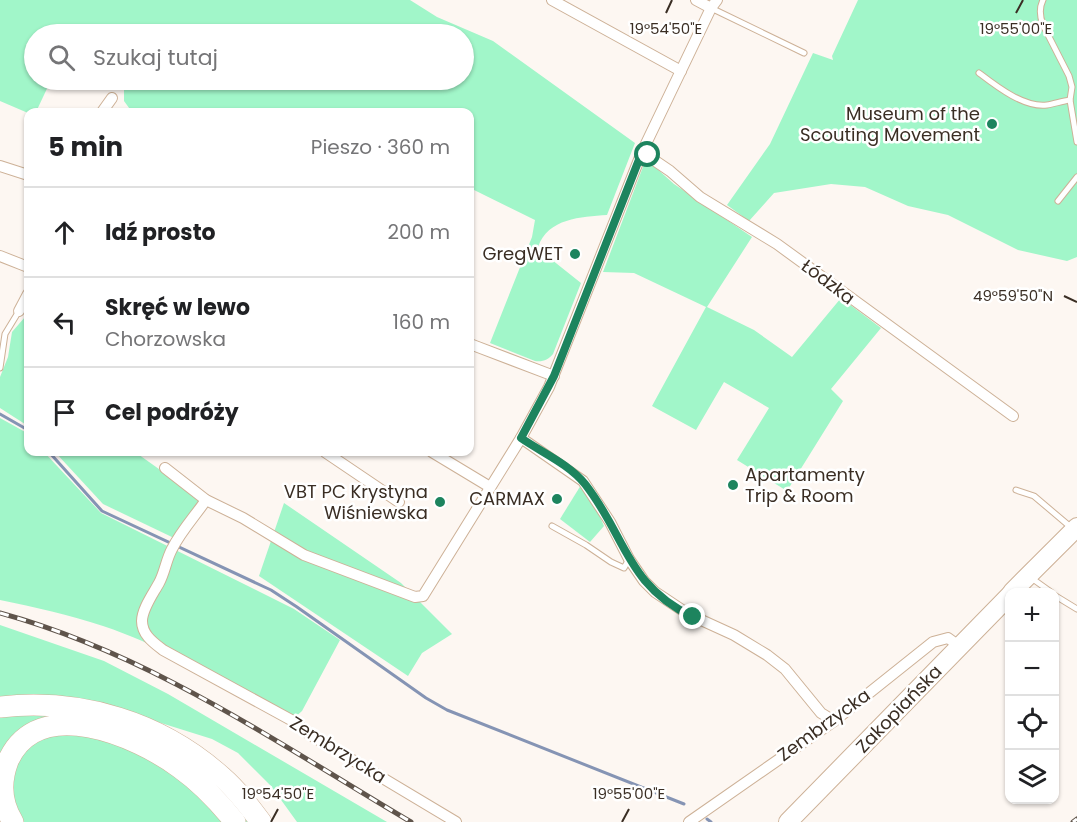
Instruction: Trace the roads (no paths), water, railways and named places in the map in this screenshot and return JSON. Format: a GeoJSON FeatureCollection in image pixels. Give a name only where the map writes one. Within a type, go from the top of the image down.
{"type":"FeatureCollection","features":[{"type":"Feature","properties":{"kind":"highway"},"geometry":{"type":"LineString","coordinates":[[0,707],[42,704],[109,714],[132,721],[175,743],[208,765],[242,798],[261,822]]}},
{"type":"Feature","properties":{"kind":"highway"},"geometry":{"type":"LineString","coordinates":[[13,822],[7,813],[2,790],[2,778],[9,758],[22,741],[33,733],[54,726],[71,725],[88,726],[107,731],[166,758],[200,784],[236,822]]}},
{"type":"Feature","properties":{"kind":"main road","name":"Zakopiańska"},"geometry":{"type":"LineString","coordinates":[[1017,588],[1076,528]]}},
{"type":"Feature","properties":{"kind":"main road","name":"Zakopiańska"},"geometry":{"type":"LineString","coordinates":[[788,822],[1005,600]]}},
{"type":"Feature","properties":{"kind":"street"},"geometry":{"type":"LineString","coordinates":[[552,0],[681,71]]}},
{"type":"Feature","properties":{"kind":"street"},"geometry":{"type":"LineString","coordinates":[[165,468],[206,500],[243,518],[304,555],[415,597],[423,596],[521,438],[554,376],[642,152],[714,4],[696,0]]}},
{"type":"Feature","properties":{"kind":"street"},"geometry":{"type":"LineString","coordinates":[[105,108],[112,98]]}},
{"type":"Feature","properties":{"kind":"street","name":"Łódzka"},"geometry":{"type":"LineString","coordinates":[[642,152],[670,171],[700,198],[777,244],[1013,416]]}},
{"type":"Feature","properties":{"kind":"street"},"geometry":{"type":"LineString","coordinates":[[0,166],[24,174]]}},
{"type":"Feature","properties":{"kind":"street"},"geometry":{"type":"LineString","coordinates":[[0,256],[24,265]]}},
{"type":"Feature","properties":{"kind":"street"},"geometry":{"type":"LineString","coordinates":[[19,311],[24,302]]}},
{"type":"Feature","properties":{"kind":"street"},"geometry":{"type":"LineString","coordinates":[[474,346],[554,376]]}},
{"type":"Feature","properties":{"kind":"street"},"geometry":{"type":"LineString","coordinates":[[521,438],[583,481],[610,522],[629,560],[644,581],[669,603],[734,635],[785,669],[821,713],[834,721]]}},
{"type":"Feature","properties":{"kind":"street"},"geometry":{"type":"LineString","coordinates":[[332,456],[399,502]]}},
{"type":"Feature","properties":{"kind":"street"},"geometry":{"type":"LineString","coordinates":[[439,456],[490,487]]}},
{"type":"Feature","properties":{"kind":"street","name":"Zembrzycka"},"geometry":{"type":"LineString","coordinates":[[206,500],[171,550],[165,572],[146,608],[142,621],[144,632],[163,650],[282,716],[456,822]]}},
{"type":"Feature","properties":{"kind":"street","name":"Zembrzycka"},"geometry":{"type":"LineString","coordinates":[[692,821],[834,721],[933,642],[948,638],[959,646]]}},
{"type":"Feature","properties":{"kind":"lane"},"geometry":{"type":"LineString","coordinates":[[1043,0],[1040,17],[1069,76],[1072,87],[1070,100],[1077,142]]}},
{"type":"Feature","properties":{"kind":"lane"},"geometry":{"type":"LineString","coordinates":[[714,4],[804,52]]}},
{"type":"Feature","properties":{"kind":"lane"},"geometry":{"type":"LineString","coordinates":[[980,73],[1001,91],[1026,101],[1047,105],[1070,100]]}},
{"type":"Feature","properties":{"kind":"lane"},"geometry":{"type":"LineString","coordinates":[[1058,201],[1077,177]]}},
{"type":"Feature","properties":{"kind":"lane"},"geometry":{"type":"LineString","coordinates":[[0,368],[5,334],[19,311]]}},
{"type":"Feature","properties":{"kind":"lane"},"geometry":{"type":"LineString","coordinates":[[1016,490],[1034,496],[1076,528]]}},
{"type":"Feature","properties":{"kind":"lane"},"geometry":{"type":"LineString","coordinates":[[552,526],[624,568],[629,560]]}},
{"type":"Feature","properties":{"kind":"lane"},"geometry":{"type":"LineString","coordinates":[[1029,576],[1045,588]]}},
{"type":"Feature","properties":{"kind":"lane"},"geometry":{"type":"LineString","coordinates":[[1059,598],[1077,609]]}},
{"type":"Feature","properties":{"kind":"waterway"},"geometry":{"type":"LineString","coordinates":[[0,414],[24,428]]}},
{"type":"Feature","properties":{"kind":"waterway"},"geometry":{"type":"LineString","coordinates":[[53,456],[102,511],[271,590],[426,698],[447,710],[684,804]]}},
{"type":"Feature","properties":{"kind":"waterway"},"geometry":{"type":"LineString","coordinates":[[707,819],[711,822]]}},
{"type":"Feature","properties":{"kind":"railway"},"geometry":{"type":"LineString","coordinates":[[0,613],[109,652],[161,677],[262,732],[411,822]]}},
{"type":"Feature","properties":{"kind":"railway"},"geometry":{"type":"LineString","coordinates":[[1073,822],[1077,819]]}},
{"type":"Feature","properties":{"kind":"place","name":"Museum of the Scouting Movement"},"geometry":{"type":"Point","coordinates":[992,124]}},
{"type":"Feature","properties":{"kind":"place","name":"GregWET"},"geometry":{"type":"Point","coordinates":[575,254]}},
{"type":"Feature","properties":{"kind":"place","name":"Apartamenty Trip & Room"},"geometry":{"type":"Point","coordinates":[733,485]}},
{"type":"Feature","properties":{"kind":"place","name":"CARMAX"},"geometry":{"type":"Point","coordinates":[557,499]}},
{"type":"Feature","properties":{"kind":"place","name":"VBT PC Krystyna Wiśniewska"},"geometry":{"type":"Point","coordinates":[440,502]}}]}
